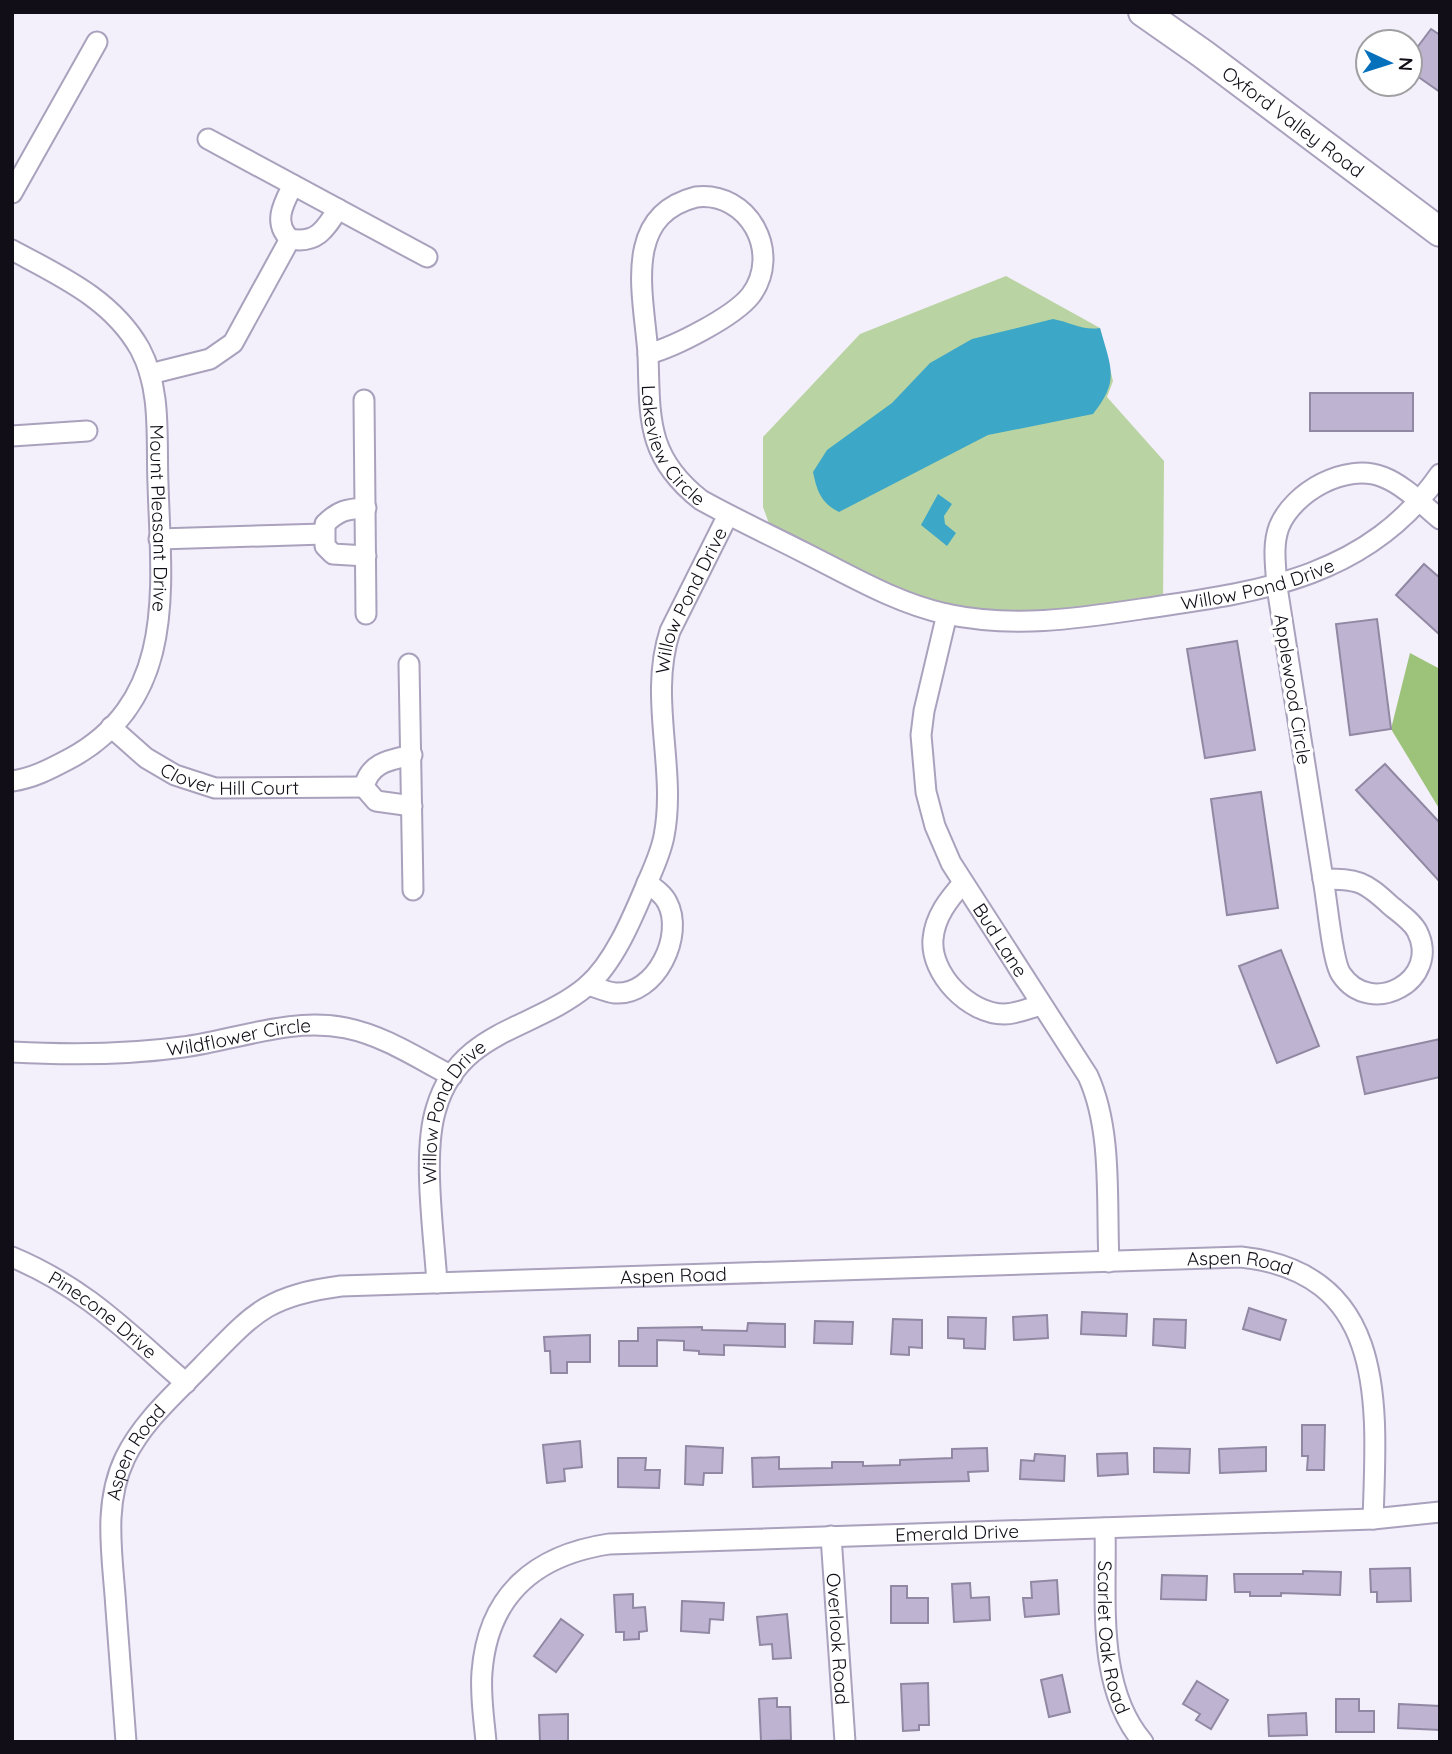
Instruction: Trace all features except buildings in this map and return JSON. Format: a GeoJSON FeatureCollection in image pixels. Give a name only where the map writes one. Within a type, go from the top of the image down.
{"type":"FeatureCollection","features":[{"type":"Feature","properties":{"kind":"main road","name":"Oxford Valley Road"},"geometry":{"type":"LineString","coordinates":[[1143,12],[1440,232]]}},
{"type":"Feature","properties":{"kind":"street"},"geometry":{"type":"LineString","coordinates":[[12,193],[97,42]]}},
{"type":"Feature","properties":{"kind":"street"},"geometry":{"type":"LineString","coordinates":[[208,139],[428,257]]}},
{"type":"Feature","properties":{"kind":"street"},"geometry":{"type":"LineString","coordinates":[[293,185],[280,213],[281,226],[289,239],[301,241],[317,237],[338,209]]}},
{"type":"Feature","properties":{"kind":"street","name":"Lakeview Circle"},"geometry":{"type":"LineString","coordinates":[[648,354],[672,347],[742,304],[758,283],[763,266],[762,245],[751,221],[731,204],[703,197],[680,201],[668,208],[651,227],[642,257],[650,422],[659,452],[682,485],[728,515]]}},
{"type":"Feature","properties":{"kind":"street"},"geometry":{"type":"LineString","coordinates":[[149,374],[210,359],[233,343],[289,239]]}},
{"type":"Feature","properties":{"kind":"street","name":"Mount Pleasant Drive"},"geometry":{"type":"LineString","coordinates":[[12,250],[83,289],[115,315],[140,349],[149,374],[156,418],[162,596],[156,643],[139,688],[111,727],[95,742],[45,772],[12,781]]}},
{"type":"Feature","properties":{"kind":"street"},"geometry":{"type":"LineString","coordinates":[[363,400],[366,614]]}},
{"type":"Feature","properties":{"kind":"street"},"geometry":{"type":"LineString","coordinates":[[12,436],[87,431]]}},
{"type":"Feature","properties":{"kind":"street","name":"Applewood Circle"},"geometry":{"type":"LineString","coordinates":[[1323,879],[1353,879],[1366,883],[1416,929],[1422,947],[1422,958],[1416,975],[1401,989],[1374,995],[1360,992],[1339,972],[1323,879],[1277,587],[1274,545],[1279,527],[1286,514],[1306,494],[1345,474],[1367,473],[1384,477],[1440,519]]}},
{"type":"Feature","properties":{"kind":"street","name":"Willow Pond Drive"},"geometry":{"type":"LineString","coordinates":[[437,1283],[432,1131],[435,1110],[452,1076],[476,1047],[561,1003],[588,985],[615,947],[647,883],[661,849],[667,811],[661,675],[664,650],[670,631],[728,515],[881,591],[947,614],[1001,623],[1066,620],[1277,587],[1349,557],[1373,541],[1419,501],[1440,474]]}},
{"type":"Feature","properties":{"kind":"street"},"geometry":{"type":"LineString","coordinates":[[366,508],[343,509],[336,513],[325,524],[324,534],[325,546],[333,554],[366,556]]}},
{"type":"Feature","properties":{"kind":"street"},"geometry":{"type":"LineString","coordinates":[[159,539],[324,534]]}},
{"type":"Feature","properties":{"kind":"street","name":"Bud Lane"},"geometry":{"type":"LineString","coordinates":[[947,614],[924,711],[922,764],[935,826],[951,863],[1088,1076],[1097,1096],[1103,1130],[1109,1262]]}},
{"type":"Feature","properties":{"kind":"street"},"geometry":{"type":"LineString","coordinates":[[409,664],[413,890]]}},
{"type":"Feature","properties":{"kind":"street","name":"Clover Hill Court"},"geometry":{"type":"LineString","coordinates":[[111,727],[146,758],[175,775],[215,788],[364,787]]}},
{"type":"Feature","properties":{"kind":"street"},"geometry":{"type":"LineString","coordinates":[[412,755],[380,763],[370,772],[364,787],[376,801],[412,807]]}},
{"type":"Feature","properties":{"kind":"street"},"geometry":{"type":"LineString","coordinates":[[588,985],[615,993],[627,990],[646,980],[666,956],[671,940],[672,917],[668,903],[647,883]]}},
{"type":"Feature","properties":{"kind":"street"},"geometry":{"type":"LineString","coordinates":[[963,883],[945,904],[936,923],[933,950],[939,968],[963,997],[980,1008],[1004,1014],[1041,1005]]}},
{"type":"Feature","properties":{"kind":"street","name":"Wildflower Circle"},"geometry":{"type":"LineString","coordinates":[[12,1052],[121,1053],[184,1047],[289,1026],[323,1025],[377,1036],[452,1076]]}},
{"type":"Feature","properties":{"kind":"street","name":"Pinecone Drive"},"geometry":{"type":"LineString","coordinates":[[12,1257],[68,1284],[102,1308],[186,1383]]}},
{"type":"Feature","properties":{"kind":"street","name":"Aspen Road"},"geometry":{"type":"LineString","coordinates":[[126,1742],[110,1518],[117,1478],[137,1437],[186,1383],[245,1322],[292,1294],[341,1286],[1241,1257],[1265,1260],[1302,1273],[1335,1297],[1350,1315],[1368,1358],[1372,1408],[1373,1519]]}},
{"type":"Feature","properties":{"kind":"street","name":"Emerald Drive"},"geometry":{"type":"LineString","coordinates":[[486,1742],[482,1674],[485,1650],[499,1610],[525,1578],[544,1564],[581,1548],[610,1544],[1373,1519],[1440,1512]]}},
{"type":"Feature","properties":{"kind":"street","name":"Scarlet Oak Road"},"geometry":{"type":"LineString","coordinates":[[1105,1528],[1108,1643],[1113,1686],[1132,1730],[1143,1742]]}},
{"type":"Feature","properties":{"kind":"street","name":"Overlook Road"},"geometry":{"type":"LineString","coordinates":[[831,1536],[845,1742]]}},
{"type":"Feature","properties":{"kind":"green space"},"geometry":{"type":"Polygon","coordinates":[[[1006,276],[1100,328],[1113,381],[1107,397],[1164,461],[1163,606],[1066,620],[947,614],[774,537],[763,507],[763,437],[860,334],[1006,276]]]}},
{"type":"Feature","properties":{"kind":"green space"},"geometry":{"type":"Polygon","coordinates":[[[1410,653],[1440,669],[1440,810],[1391,729],[1410,653]]]}},
{"type":"Feature","properties":{"kind":"water"},"geometry":{"type":"Polygon","coordinates":[[[1053,319],[1082,327],[1100,328],[1111,373],[1107,392],[1093,414],[988,435],[839,512],[824,500],[818,491],[813,472],[827,450],[892,403],[930,363],[972,339],[1053,319]]]}},
{"type":"Feature","properties":{"kind":"water"},"geometry":{"type":"Polygon","coordinates":[[[938,494],[952,504],[944,516],[945,524],[956,533],[947,546],[921,525],[938,494]]]}}]}
